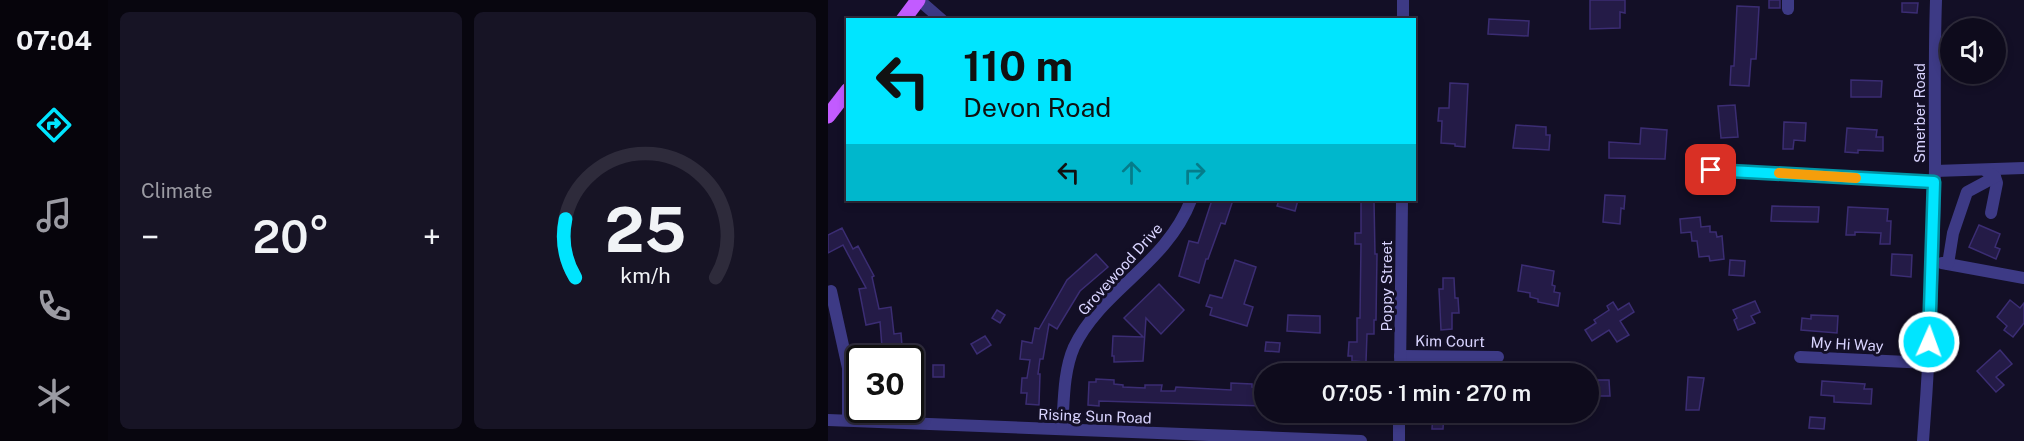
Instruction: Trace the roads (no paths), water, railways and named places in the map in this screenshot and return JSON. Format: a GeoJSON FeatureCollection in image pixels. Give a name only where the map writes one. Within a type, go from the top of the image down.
{"type":"FeatureCollection","features":[{"type":"Feature","properties":{"kind":"main road"},"geometry":{"type":"LineString","coordinates":[[905,18],[919,0]]}},
{"type":"Feature","properties":{"kind":"main road"},"geometry":{"type":"LineString","coordinates":[[828,116],[846,93]]}},
{"type":"Feature","properties":{"kind":"street"},"geometry":{"type":"LineString","coordinates":[[919,0],[940,18]]}},
{"type":"Feature","properties":{"kind":"street"},"geometry":{"type":"LineString","coordinates":[[1403,0],[1403,18]]}},
{"type":"Feature","properties":{"kind":"street","name":"Smerber Road"},"geometry":{"type":"LineString","coordinates":[[1923,441],[1929,363],[1936,0]]}},
{"type":"Feature","properties":{"kind":"street"},"geometry":{"type":"LineString","coordinates":[[1711,170],[1934,176],[1990,173],[2024,168]]}},
{"type":"Feature","properties":{"kind":"street"},"geometry":{"type":"LineString","coordinates":[[1990,173],[1997,183],[1991,213]]}},
{"type":"Feature","properties":{"kind":"street"},"geometry":{"type":"LineString","coordinates":[[1948,264],[1955,223],[1966,192],[1990,173]]}},
{"type":"Feature","properties":{"kind":"street","name":"Grovewood Drive"},"geometry":{"type":"LineString","coordinates":[[1062,429],[1065,382],[1074,348],[1096,314],[1161,251],[1176,230],[1190,201]]}},
{"type":"Feature","properties":{"kind":"street","name":"Poppy Street"},"geometry":{"type":"LineString","coordinates":[[1400,363],[1401,201]]}},
{"type":"Feature","properties":{"kind":"street"},"geometry":{"type":"LineString","coordinates":[[1932,261],[2024,278]]}},
{"type":"Feature","properties":{"kind":"street"},"geometry":{"type":"LineString","coordinates":[[831,291],[846,359]]}},
{"type":"Feature","properties":{"kind":"street","name":"Kim Court"},"geometry":{"type":"LineString","coordinates":[[1400,356],[1498,357]]}},
{"type":"Feature","properties":{"kind":"street","name":"My Hi Way"},"geometry":{"type":"LineString","coordinates":[[1800,357],[1929,363]]}},
{"type":"Feature","properties":{"kind":"street","name":"Rising Sun Road"},"geometry":{"type":"LineString","coordinates":[[828,420],[846,420]]}},
{"type":"Feature","properties":{"kind":"street","name":"Rising Sun Road"},"geometry":{"type":"LineString","coordinates":[[919,423],[1361,441]]}},
{"type":"Feature","properties":{"kind":"street"},"geometry":{"type":"LineString","coordinates":[[1399,423],[1399,441]]}}]}
